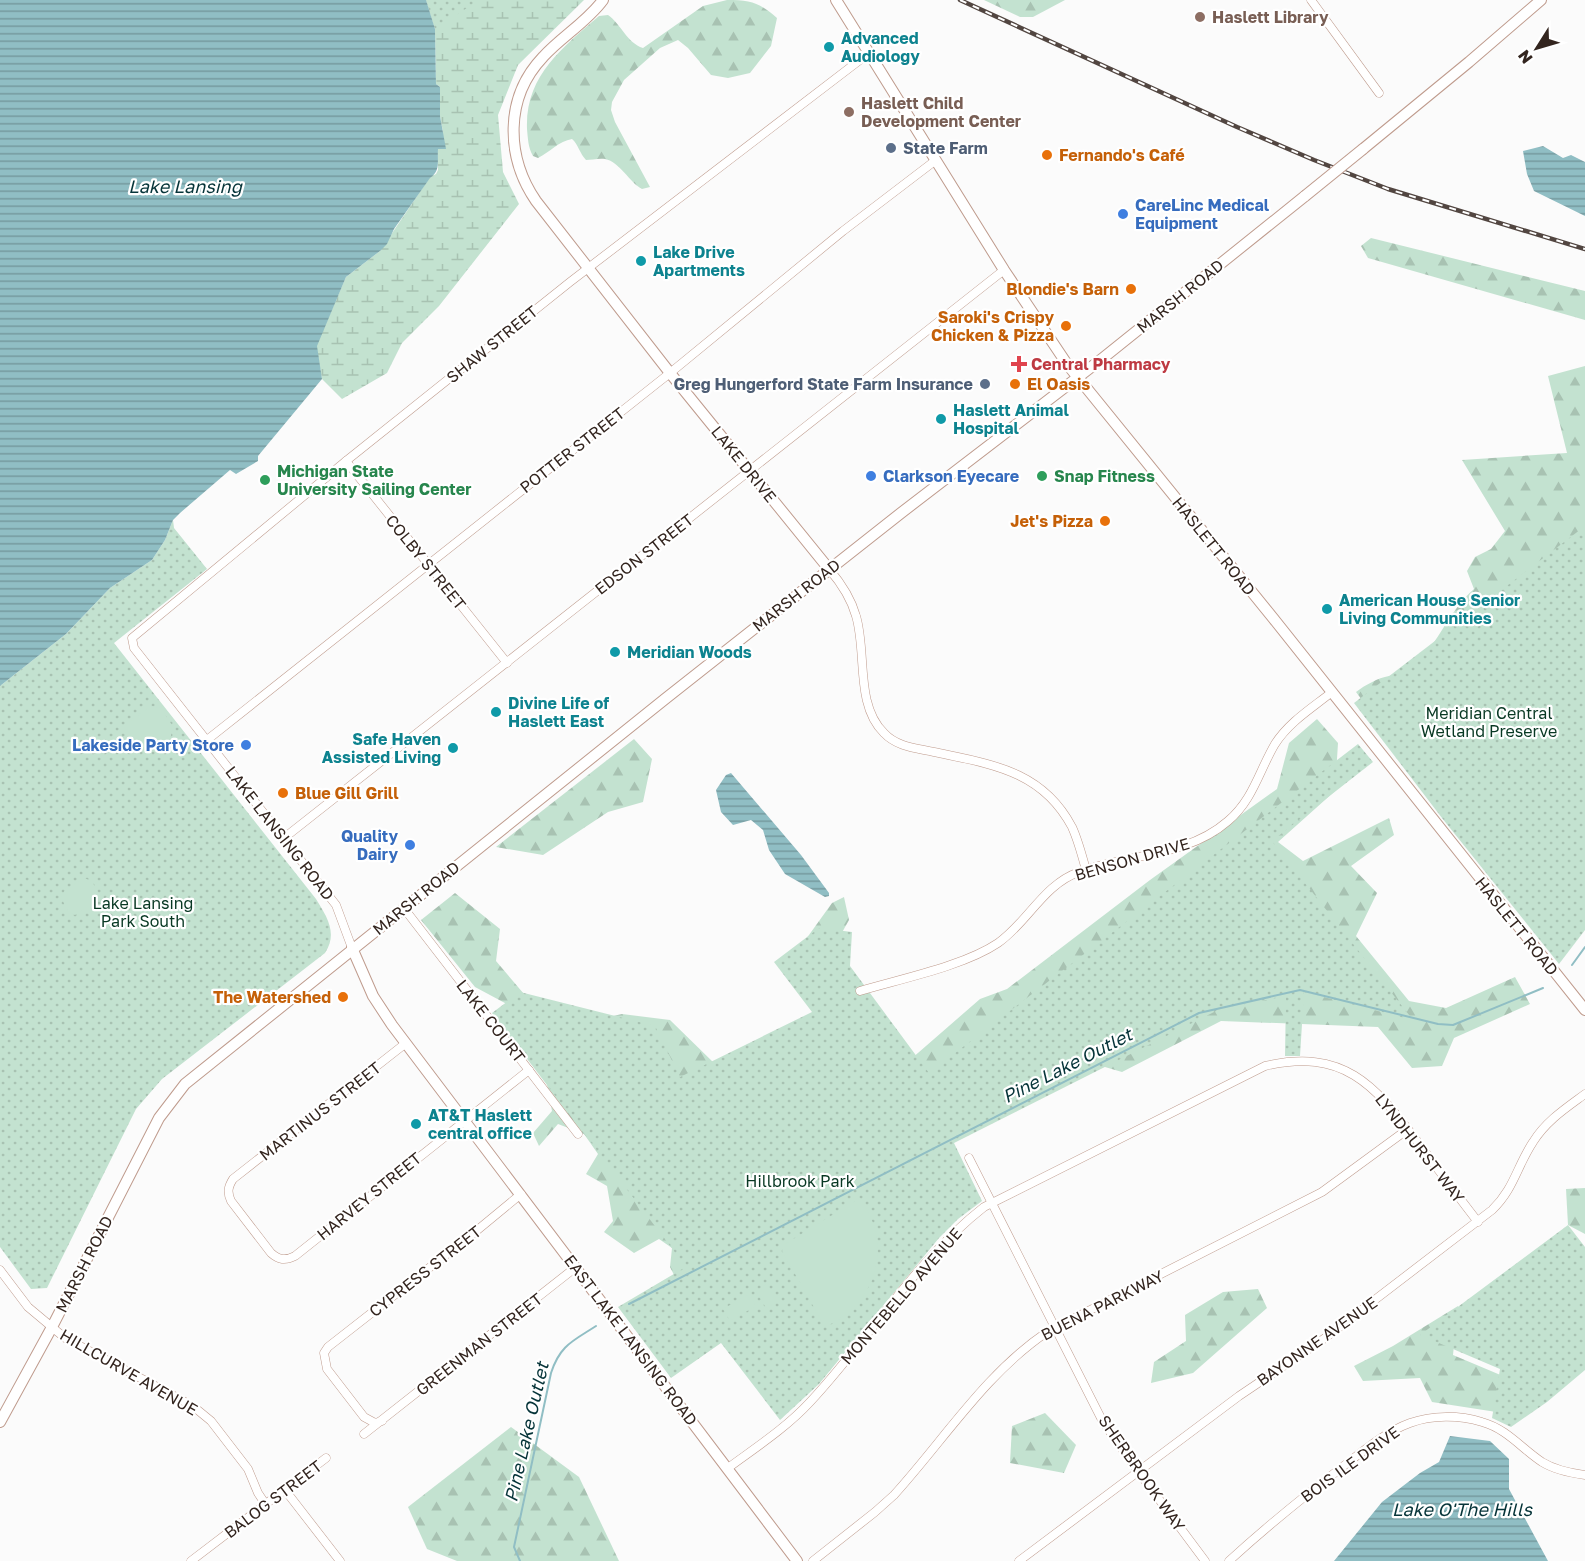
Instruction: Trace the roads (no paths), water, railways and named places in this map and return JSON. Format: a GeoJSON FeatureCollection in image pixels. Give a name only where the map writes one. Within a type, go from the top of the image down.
{"type":"FeatureCollection","features":[{"type":"Feature","properties":{"kind":"main road","name":"LAKE DRIVE"},"geometry":{"type":"LineString","coordinates":[[603,0],[549,50],[533,68],[521,90],[513,125],[516,160],[524,182],[536,201],[670,373],[829,569]]}},
{"type":"Feature","properties":{"kind":"main road","name":"HASLETT ROAD"},"geometry":{"type":"LineString","coordinates":[[836,0],[1004,270],[1077,378],[1332,692],[1585,1010]]}},
{"type":"Feature","properties":{"kind":"main road","name":"MARSH ROAD"},"geometry":{"type":"LineString","coordinates":[[0,1422],[52,1327],[159,1118],[171,1100],[192,1078],[829,569],[1077,378],[1305,196],[1541,0]]}},
{"type":"Feature","properties":{"kind":"main road","name":"LAKE LANSING ROAD"},"geometry":{"type":"LineString","coordinates":[[352,948],[359,968],[374,996],[406,1043],[465,1120]]}},
{"type":"Feature","properties":{"kind":"main road","name":"EAST LAKE LANSING ROAD"},"geometry":{"type":"LineString","coordinates":[[465,1120],[797,1561]]}},
{"type":"Feature","properties":{"kind":"street"},"geometry":{"type":"LineString","coordinates":[[1311,0],[1379,93]]}},
{"type":"Feature","properties":{"kind":"street","name":"SHAW STREET"},"geometry":{"type":"LineString","coordinates":[[134,648],[131,641],[134,635],[346,461],[588,267],[868,52]]}},
{"type":"Feature","properties":{"kind":"street","name":"POTTER STREET"},"geometry":{"type":"LineString","coordinates":[[207,740],[670,373],[809,257],[936,160]]}},
{"type":"Feature","properties":{"kind":"street","name":"EDSON STREET"},"geometry":{"type":"LineString","coordinates":[[284,838],[1004,270]]}},
{"type":"Feature","properties":{"kind":"street","name":"COLBY STREET"},"geometry":{"type":"LineString","coordinates":[[346,461],[507,663]]}},
{"type":"Feature","properties":{"kind":"street","name":"LAKE DRIVE"},"geometry":{"type":"LineString","coordinates":[[829,569],[849,597],[856,616],[867,699],[871,715],[881,730],[898,744],[996,765],[1035,784],[1066,817],[1076,836],[1086,870]]}},
{"type":"Feature","properties":{"kind":"street","name":"LAKE LANSING ROAD"},"geometry":{"type":"LineString","coordinates":[[134,648],[336,905],[352,948]]}},
{"type":"Feature","properties":{"kind":"street","name":"BENSON DRIVE"},"geometry":{"type":"LineString","coordinates":[[861,991],[970,958],[989,949],[1013,931],[1056,886],[1071,875],[1182,846],[1208,836],[1238,812],[1249,798],[1272,750],[1286,730],[1332,692]]}},
{"type":"Feature","properties":{"kind":"street","name":"LAKE COURT"},"geometry":{"type":"LineString","coordinates":[[404,907],[579,1134]]}},
{"type":"Feature","properties":{"kind":"street","name":"MARTINUS STREET"},"geometry":{"type":"LineString","coordinates":[[271,1253],[231,1202],[228,1186],[233,1179],[406,1043]]}},
{"type":"Feature","properties":{"kind":"street","name":"LYNDHURST WAY"},"geometry":{"type":"LineString","coordinates":[[1289,1061],[1336,1066],[1366,1082],[1408,1129],[1478,1222]]}},
{"type":"Feature","properties":{"kind":"street","name":"MONTEBELLO AVENUE"},"geometry":{"type":"LineString","coordinates":[[728,1468],[780,1429],[809,1403],[946,1239],[964,1222],[992,1202],[1253,1071],[1289,1061]]}},
{"type":"Feature","properties":{"kind":"street","name":"HARVEY STREET"},"geometry":{"type":"LineString","coordinates":[[271,1253],[278,1259],[295,1256],[529,1070]]}},
{"type":"Feature","properties":{"kind":"street","name":"BAYONNE AVENUE"},"geometry":{"type":"LineString","coordinates":[[1019,1561],[1239,1396],[1325,1338],[1478,1222],[1504,1199],[1512,1187],[1526,1154],[1545,1126],[1585,1094]]}},
{"type":"Feature","properties":{"kind":"street","name":"BUENA PARKWAY"},"geometry":{"type":"LineString","coordinates":[[813,1561],[894,1494],[1002,1368],[1034,1341],[1056,1327],[1322,1192],[1408,1129]]}},
{"type":"Feature","properties":{"kind":"street","name":"SHERBROOK WAY"},"geometry":{"type":"LineString","coordinates":[[969,1158],[1103,1422],[1205,1561]]}},
{"type":"Feature","properties":{"kind":"street","name":"CYPRESS STREET"},"geometry":{"type":"LineString","coordinates":[[382,1421],[375,1423],[364,1417],[327,1369],[324,1353],[328,1347],[521,1194]]}},
{"type":"Feature","properties":{"kind":"street","name":"GREENMAN STREET"},"geometry":{"type":"LineString","coordinates":[[364,1434],[576,1267]]}},
{"type":"Feature","properties":{"kind":"street","name":"HILLCURVE AVENUE"},"geometry":{"type":"LineString","coordinates":[[0,1270],[28,1307],[65,1338],[204,1414],[248,1469],[266,1504]]}},
{"type":"Feature","properties":{"kind":"street","name":"BOIS ILE DRIVE"},"geometry":{"type":"LineString","coordinates":[[1228,1561],[1301,1499],[1360,1454],[1395,1430],[1425,1419],[1462,1418],[1483,1422],[1503,1430],[1544,1463],[1560,1470],[1585,1475]]}},
{"type":"Feature","properties":{"kind":"street","name":"BALOG STREET"},"geometry":{"type":"LineString","coordinates":[[191,1561],[326,1458]]}},
{"type":"Feature","properties":{"kind":"street"},"geometry":{"type":"LineString","coordinates":[[285,1490],[340,1561]]}},
{"type":"Feature","properties":{"kind":"water","name":"Lake Lansing"},"geometry":{"type":"Polygon","coordinates":[[[0,0],[426,0],[435,29],[436,84],[440,87],[440,116],[446,149],[438,149],[436,172],[394,229],[387,244],[346,277],[317,346],[322,379],[258,456],[258,461],[236,474],[230,470],[180,513],[173,520],[165,540],[152,560],[110,588],[66,634],[0,686],[0,0]]]}},
{"type":"Feature","properties":{"kind":"water"},"geometry":{"type":"Polygon","coordinates":[[[1543,146],[1563,158],[1571,155],[1585,162],[1585,216],[1534,191],[1527,174],[1523,151],[1543,146]]]}},
{"type":"Feature","properties":{"kind":"water"},"geometry":{"type":"Polygon","coordinates":[[[731,773],[801,855],[829,896],[825,897],[785,874],[769,850],[763,830],[751,820],[733,825],[721,812],[716,790],[726,775],[731,773]]]}},
{"type":"Feature","properties":{"kind":"water","name":"Lake O'The Hills"},"geometry":{"type":"Polygon","coordinates":[[[1450,1436],[1490,1441],[1509,1459],[1509,1489],[1548,1561],[1334,1561],[1382,1502],[1420,1473],[1439,1462],[1450,1436]]]}},
{"type":"Feature","properties":{"kind":"waterway","name":"Pine Lake Outlet"},"geometry":{"type":"LineString","coordinates":[[1572,965],[1585,947]]}},
{"type":"Feature","properties":{"kind":"waterway","name":"Pine Lake Outlet"},"geometry":{"type":"LineString","coordinates":[[629,1304],[1199,1013],[1300,990],[1438,1024],[1453,1025],[1543,988]]}},
{"type":"Feature","properties":{"kind":"waterway","name":"Pine Lake Outlet"},"geometry":{"type":"LineString","coordinates":[[520,1561],[514,1547],[551,1373],[563,1350],[596,1326]]}},
{"type":"Feature","properties":{"kind":"railway"},"geometry":{"type":"LineString","coordinates":[[960,0],[1314,160],[1388,189],[1585,249]]}},
{"type":"Feature","properties":{"kind":"place","name":"Haslett Library"},"geometry":{"type":"Point","coordinates":[1200,17]}},
{"type":"Feature","properties":{"kind":"place","name":"Advanced Audiology"},"geometry":{"type":"Point","coordinates":[829,47]}},
{"type":"Feature","properties":{"kind":"place","name":"Haslett Child Development Center"},"geometry":{"type":"Point","coordinates":[849,112]}},
{"type":"Feature","properties":{"kind":"place","name":"State Farm"},"geometry":{"type":"Point","coordinates":[891,148]}},
{"type":"Feature","properties":{"kind":"place","name":"Fernando's Café"},"geometry":{"type":"Point","coordinates":[1047,155]}},
{"type":"Feature","properties":{"kind":"place","name":"CareLinc Medical Equipment"},"geometry":{"type":"Point","coordinates":[1123,214]}},
{"type":"Feature","properties":{"kind":"place","name":"Lake Drive Apartments"},"geometry":{"type":"Point","coordinates":[641,261]}},
{"type":"Feature","properties":{"kind":"place","name":"Blondie's Barn"},"geometry":{"type":"Point","coordinates":[1131,289]}},
{"type":"Feature","properties":{"kind":"place","name":"Saroki's Crispy Chicken & Pizza"},"geometry":{"type":"Point","coordinates":[1066,326]}},
{"type":"Feature","properties":{"kind":"place","name":"Central Pharmacy"},"geometry":{"type":"Point","coordinates":[1019,364]}},
{"type":"Feature","properties":{"kind":"place","name":"Greg Hungerford State Farm Insurance"},"geometry":{"type":"Point","coordinates":[985,384]}},
{"type":"Feature","properties":{"kind":"place","name":"El Oasis"},"geometry":{"type":"Point","coordinates":[1015,384]}},
{"type":"Feature","properties":{"kind":"place","name":"Haslett Animal Hospital"},"geometry":{"type":"Point","coordinates":[941,419]}},
{"type":"Feature","properties":{"kind":"place","name":"Clarkson Eyecare"},"geometry":{"type":"Point","coordinates":[871,476]}},
{"type":"Feature","properties":{"kind":"place","name":"Snap Fitness"},"geometry":{"type":"Point","coordinates":[1042,476]}},
{"type":"Feature","properties":{"kind":"place","name":"Michigan State University Sailing Center"},"geometry":{"type":"Point","coordinates":[265,480]}},
{"type":"Feature","properties":{"kind":"place","name":"Jet's Pizza"},"geometry":{"type":"Point","coordinates":[1105,521]}},
{"type":"Feature","properties":{"kind":"place","name":"American House Senior Living Communities"},"geometry":{"type":"Point","coordinates":[1327,609]}},
{"type":"Feature","properties":{"kind":"place","name":"Meridian Woods"},"geometry":{"type":"Point","coordinates":[615,652]}},
{"type":"Feature","properties":{"kind":"place","name":"Divine Life of Haslett East"},"geometry":{"type":"Point","coordinates":[496,712]}},
{"type":"Feature","properties":{"kind":"place","name":"Lakeside Party Store"},"geometry":{"type":"Point","coordinates":[246,745]}},
{"type":"Feature","properties":{"kind":"place","name":"Safe Haven Assisted Living"},"geometry":{"type":"Point","coordinates":[453,748]}},
{"type":"Feature","properties":{"kind":"place","name":"Blue Gill Grill"},"geometry":{"type":"Point","coordinates":[283,793]}},
{"type":"Feature","properties":{"kind":"place","name":"Quality Dairy"},"geometry":{"type":"Point","coordinates":[410,845]}},
{"type":"Feature","properties":{"kind":"place","name":"The Watershed"},"geometry":{"type":"Point","coordinates":[343,997]}},
{"type":"Feature","properties":{"kind":"place","name":"AT&T Haslett central office"},"geometry":{"type":"Point","coordinates":[416,1124]}},
{"type":"Feature","properties":{"kind":"park label","name":"Meridian Central Wetland Preserve"},"geometry":{"type":"Point","coordinates":[1489,722]}},
{"type":"Feature","properties":{"kind":"park label","name":"Lake Lansing Park South"},"geometry":{"type":"Point","coordinates":[143,912]}},
{"type":"Feature","properties":{"kind":"park label","name":"Hillbrook Park"},"geometry":{"type":"Point","coordinates":[800,1181]}}]}
